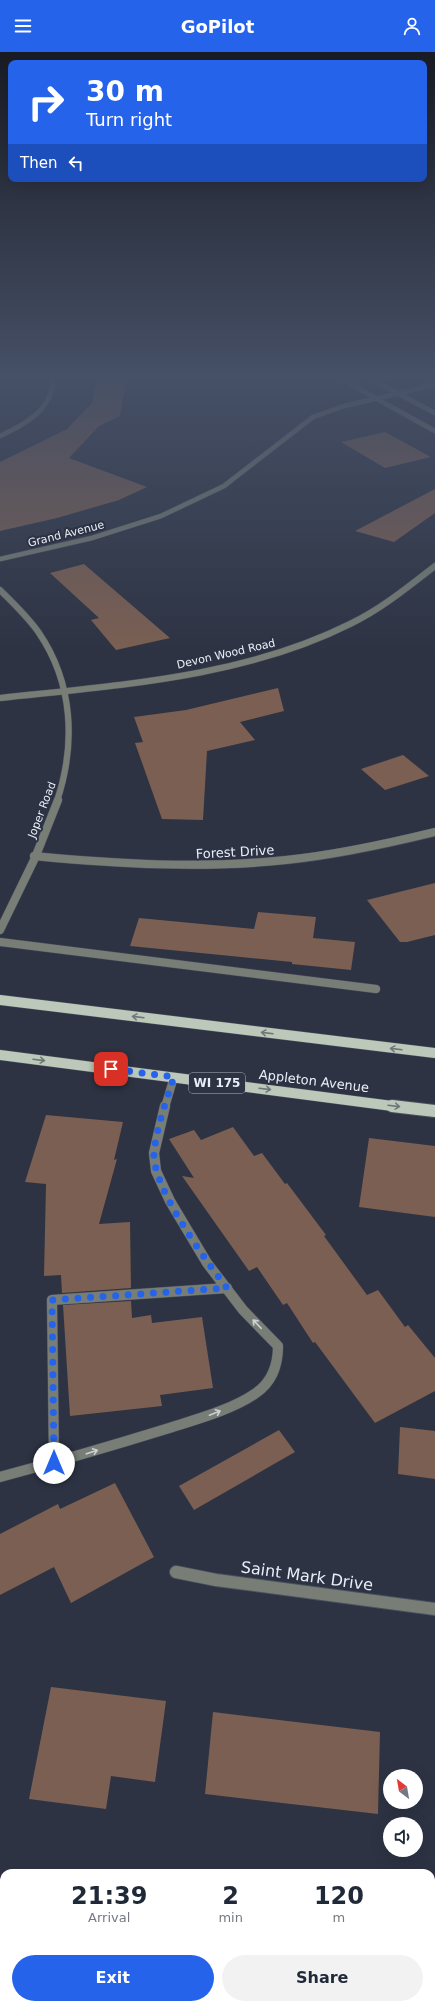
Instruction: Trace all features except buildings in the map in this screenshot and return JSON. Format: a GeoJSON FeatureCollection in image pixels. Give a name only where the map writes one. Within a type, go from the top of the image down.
{"type":"FeatureCollection","features":[{"type":"Feature","properties":{"kind":"main road"},"geometry":{"type":"LineString","coordinates":[[0,1000],[435,1053]]}},
{"type":"Feature","properties":{"kind":"main road","name":"Appleton Avenue"},"geometry":{"type":"LineString","coordinates":[[0,1055],[435,1111]]}},
{"type":"Feature","properties":{"kind":"street","name":"Grand Avenue"},"geometry":{"type":"LineString","coordinates":[[0,559],[92,538],[161,516],[224,486],[244,470]]}},
{"type":"Feature","properties":{"kind":"street","name":"Devon Wood Road"},"geometry":{"type":"LineString","coordinates":[[0,698],[141,682],[202,672],[269,655],[301,645],[350,624],[379,608],[435,566]]}},
{"type":"Feature","properties":{"kind":"street","name":"Joper Road"},"geometry":{"type":"LineString","coordinates":[[0,590],[40,634],[59,672],[69,709],[70,731],[68,763],[63,787],[55,812],[0,930]]}},
{"type":"Feature","properties":{"kind":"street","name":"Forest Drive"},"geometry":{"type":"LineString","coordinates":[[34,856],[77,861],[181,866],[236,865],[297,860],[342,854],[435,832]]}},
{"type":"Feature","properties":{"kind":"street"},"geometry":{"type":"LineString","coordinates":[[0,942],[376,989]]}},
{"type":"Feature","properties":{"kind":"street"},"geometry":{"type":"LineString","coordinates":[[0,1477],[54,1463],[216,1413],[256,1393],[271,1378],[278,1360],[278,1346],[243,1310],[207,1263],[170,1201],[156,1171],[154,1153],[163,1112],[174,1077]]}},
{"type":"Feature","properties":{"kind":"street"},"geometry":{"type":"LineString","coordinates":[[54,1463],[52,1300],[227,1288]]}},
{"type":"Feature","properties":{"kind":"street","name":"Saint Mark Drive"},"geometry":{"type":"LineString","coordinates":[[176,1572],[216,1580],[435,1610]]}},
{"type":"Feature","properties":{"kind":"route"},"geometry":{"type":"LineString","coordinates":[[54,1463],[52,1300],[227,1288],[207,1263],[170,1201],[156,1171],[154,1153],[163,1112],[174,1077],[111,1069]]}}]}
